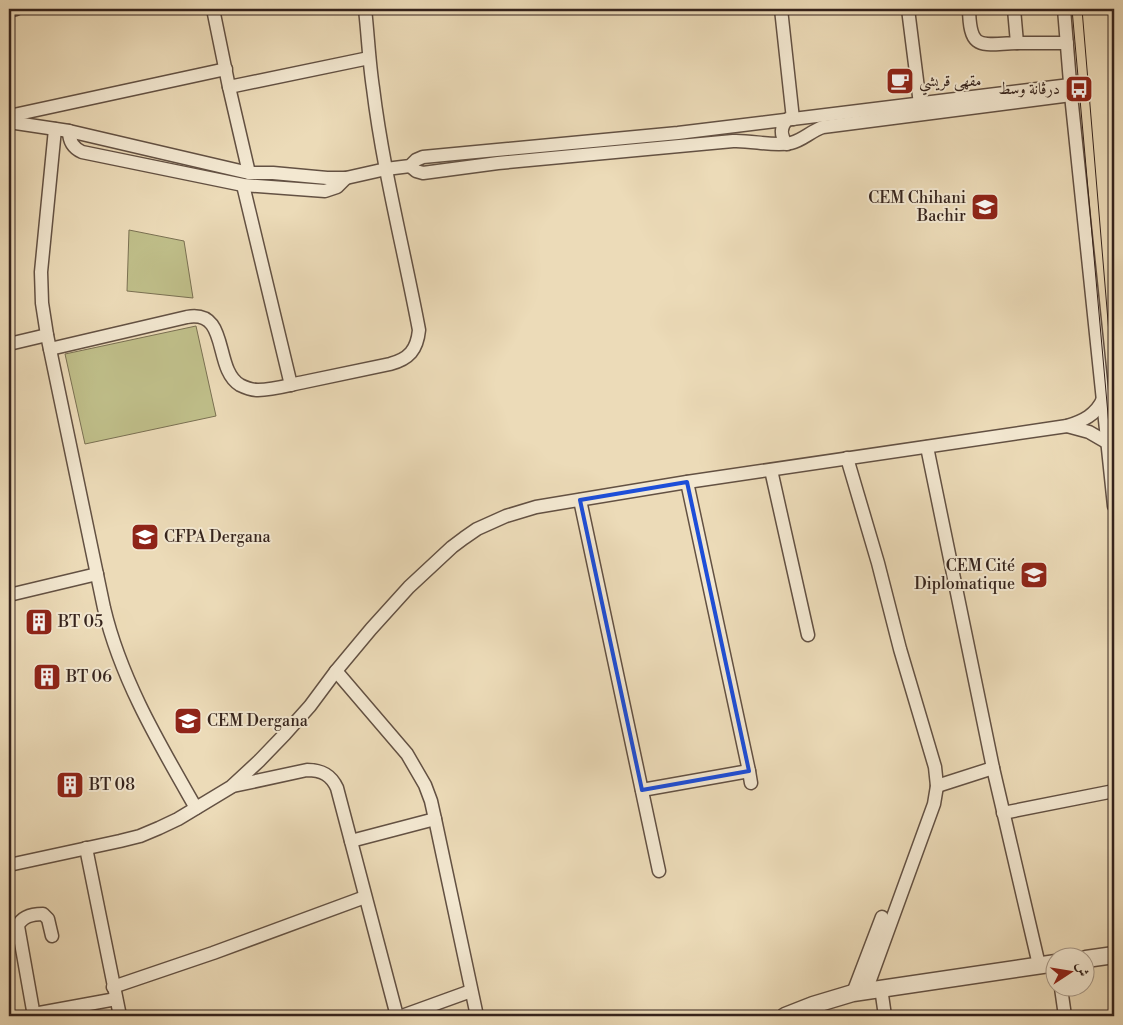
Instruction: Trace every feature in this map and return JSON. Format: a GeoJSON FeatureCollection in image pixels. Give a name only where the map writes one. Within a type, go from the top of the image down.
{"type":"FeatureCollection","features":[{"type":"Feature","properties":{"kind":"street"},"geometry":{"type":"LineString","coordinates":[[9,10],[16,9]]}},
{"type":"Feature","properties":{"kind":"street"},"geometry":{"type":"LineString","coordinates":[[213,9],[249,173]]}},
{"type":"Feature","properties":{"kind":"street"},"geometry":{"type":"LineString","coordinates":[[50,349],[187,317],[201,316],[207,319],[216,329],[230,375],[237,383],[257,390],[291,385],[400,362],[408,357],[418,340],[420,330],[386,169],[369,58],[366,9]]}},
{"type":"Feature","properties":{"kind":"street"},"geometry":{"type":"LineString","coordinates":[[781,9],[794,119]]}},
{"type":"Feature","properties":{"kind":"street"},"geometry":{"type":"LineString","coordinates":[[908,9],[921,109]]}},
{"type":"Feature","properties":{"kind":"street"},"geometry":{"type":"LineString","coordinates":[[969,9],[971,34],[976,41],[983,44],[1067,42]]}},
{"type":"Feature","properties":{"kind":"street"},"geometry":{"type":"LineString","coordinates":[[1014,9],[1017,43]]}},
{"type":"Feature","properties":{"kind":"street"},"geometry":{"type":"LineString","coordinates":[[1064,9],[1114,506]]}},
{"type":"Feature","properties":{"kind":"street"},"geometry":{"type":"LineString","coordinates":[[229,87],[369,58]]}},
{"type":"Feature","properties":{"kind":"street"},"geometry":{"type":"LineString","coordinates":[[9,116],[226,69]]}},
{"type":"Feature","properties":{"kind":"street"},"geometry":{"type":"LineString","coordinates":[[9,122],[69,131],[249,173],[346,178],[410,166],[416,160],[427,156],[678,133],[794,119],[921,109],[1071,90]]}},
{"type":"Feature","properties":{"kind":"street"},"geometry":{"type":"LineString","coordinates":[[410,166],[416,172],[424,173],[498,163],[742,141],[787,144],[799,140],[823,127],[921,109]]}},
{"type":"Feature","properties":{"kind":"street"},"geometry":{"type":"LineString","coordinates":[[787,144],[782,131],[785,123],[794,119],[806,123],[806,136]]}},
{"type":"Feature","properties":{"kind":"street"},"geometry":{"type":"LineString","coordinates":[[55,129],[41,272],[42,303],[47,335],[109,629],[123,669],[152,728],[196,808]]}},
{"type":"Feature","properties":{"kind":"street"},"geometry":{"type":"LineString","coordinates":[[69,131],[73,146],[82,152],[243,185],[325,192],[337,187],[346,178]]}},
{"type":"Feature","properties":{"kind":"street"},"geometry":{"type":"LineString","coordinates":[[243,185],[291,385]]}},
{"type":"Feature","properties":{"kind":"street"},"geometry":{"type":"LineString","coordinates":[[9,344],[47,335]]}},
{"type":"Feature","properties":{"kind":"street"},"geometry":{"type":"LineString","coordinates":[[9,865],[140,836],[166,825],[230,787],[260,761],[310,706],[336,671],[396,600],[452,547],[491,522],[521,511],[687,482],[1067,426],[1092,415],[1103,399]]}},
{"type":"Feature","properties":{"kind":"street"},"geometry":{"type":"LineString","coordinates":[[1067,426],[1089,432],[1108,443]]}},
{"type":"Feature","properties":{"kind":"street"},"geometry":{"type":"LineString","coordinates":[[927,446],[1003,813],[1046,957]]}},
{"type":"Feature","properties":{"kind":"street"},"geometry":{"type":"LineString","coordinates":[[847,458],[935,768],[937,786],[934,804],[867,991]]}},
{"type":"Feature","properties":{"kind":"street"},"geometry":{"type":"LineString","coordinates":[[771,470],[808,635]]}},
{"type":"Feature","properties":{"kind":"street"},"geometry":{"type":"LineString","coordinates":[[642,790],[750,777],[687,482]]}},
{"type":"Feature","properties":{"kind":"street"},"geometry":{"type":"LineString","coordinates":[[580,500],[659,871]]}},
{"type":"Feature","properties":{"kind":"street"},"geometry":{"type":"LineString","coordinates":[[9,595],[97,574]]}},
{"type":"Feature","properties":{"kind":"street"},"geometry":{"type":"LineString","coordinates":[[336,671],[407,754],[425,785],[435,818],[471,991],[478,1016]]}},
{"type":"Feature","properties":{"kind":"street"},"geometry":{"type":"LineString","coordinates":[[937,786],[993,768]]}},
{"type":"Feature","properties":{"kind":"street"},"geometry":{"type":"LineString","coordinates":[[230,787],[307,770],[322,772],[334,781],[396,1016]]}},
{"type":"Feature","properties":{"kind":"street"},"geometry":{"type":"LineString","coordinates":[[1003,813],[1114,791]]}},
{"type":"Feature","properties":{"kind":"street"},"geometry":{"type":"LineString","coordinates":[[351,841],[435,818]]}},
{"type":"Feature","properties":{"kind":"street"},"geometry":{"type":"LineString","coordinates":[[86,848],[120,1016]]}},
{"type":"Feature","properties":{"kind":"street"},"geometry":{"type":"LineString","coordinates":[[52,936],[48,920],[43,914],[24,918],[18,926],[34,1015],[115,993],[213,953],[365,896]]}},
{"type":"Feature","properties":{"kind":"street"},"geometry":{"type":"LineString","coordinates":[[882,917],[867,991],[885,1016]]}},
{"type":"Feature","properties":{"kind":"street"},"geometry":{"type":"LineString","coordinates":[[1096,958],[1114,956]]}},
{"type":"Feature","properties":{"kind":"street"},"geometry":{"type":"LineString","coordinates":[[786,1016],[819,1003],[867,991],[1046,964]]}},
{"type":"Feature","properties":{"kind":"street"},"geometry":{"type":"LineString","coordinates":[[402,1016],[471,991]]}},
{"type":"Feature","properties":{"kind":"street"},"geometry":{"type":"LineString","coordinates":[[1062,998],[1065,1016]]}},
{"type":"Feature","properties":{"kind":"highlighted area"},"geometry":{"type":"Polygon","coordinates":[[[687,482],[749,771],[642,790],[580,500],[687,482]]]}},
{"type":"Feature","properties":{"kind":"shaded area"},"geometry":{"type":"Polygon","coordinates":[[[129,230],[184,241],[193,298],[127,291],[129,230]]]}},
{"type":"Feature","properties":{"kind":"shaded area"},"geometry":{"type":"Polygon","coordinates":[[[196,326],[216,416],[85,444],[65,354],[196,326]]]}},
{"type":"Feature","properties":{"kind":"tram line"},"geometry":{"type":"LineString","coordinates":[[1072,9],[1114,482]]}},
{"type":"Feature","properties":{"kind":"tram line"},"geometry":{"type":"LineString","coordinates":[[1082,9],[1114,393]]}},
{"type":"Feature","properties":{"kind":"place","name":"مقهى قريشي"},"geometry":{"type":"Point","coordinates":[900,81]}},
{"type":"Feature","properties":{"kind":"place","name":"درڨانة وسط"},"geometry":{"type":"Point","coordinates":[1079,89]}},
{"type":"Feature","properties":{"kind":"place","name":"CEM Chihani Bachir"},"geometry":{"type":"Point","coordinates":[985,207]}},
{"type":"Feature","properties":{"kind":"place","name":"CFPA Dergana"},"geometry":{"type":"Point","coordinates":[145,537]}},
{"type":"Feature","properties":{"kind":"place","name":"CEM Cité Diplomatique"},"geometry":{"type":"Point","coordinates":[1034,575]}},
{"type":"Feature","properties":{"kind":"place","name":"BT 05"},"geometry":{"type":"Point","coordinates":[39,622]}},
{"type":"Feature","properties":{"kind":"place","name":"BT 06"},"geometry":{"type":"Point","coordinates":[47,677]}},
{"type":"Feature","properties":{"kind":"place","name":"CEM Dergana"},"geometry":{"type":"Point","coordinates":[188,721]}},
{"type":"Feature","properties":{"kind":"place","name":"BT 08"},"geometry":{"type":"Point","coordinates":[70,785]}}]}
